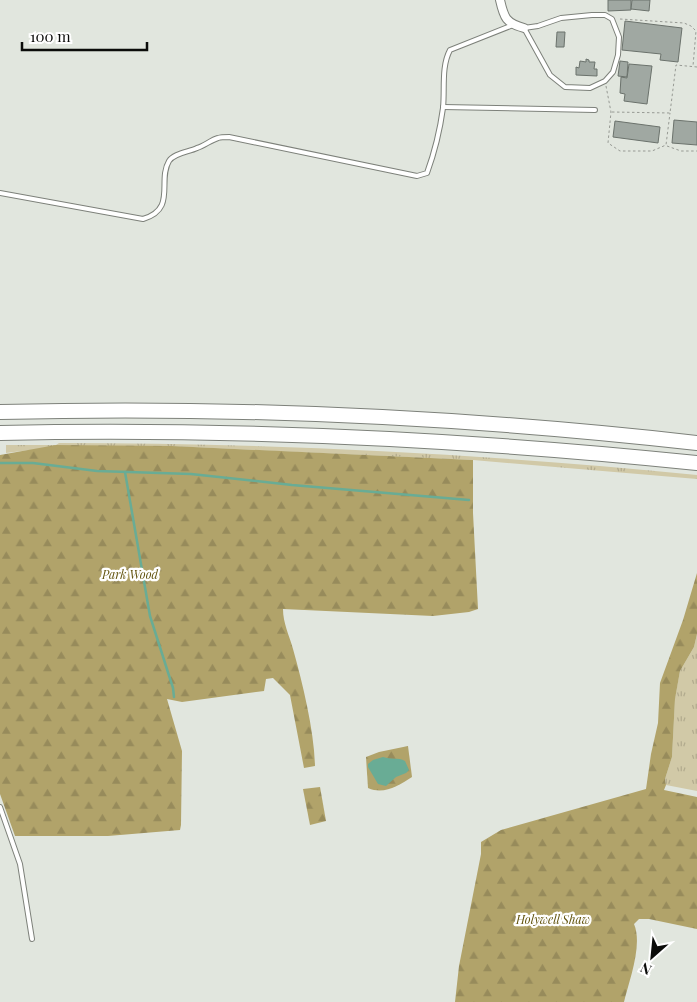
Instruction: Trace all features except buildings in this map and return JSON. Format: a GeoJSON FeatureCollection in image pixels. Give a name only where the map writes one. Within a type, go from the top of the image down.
{"type":"FeatureCollection","features":[{"type":"Feature","properties":{"kind":"highway"},"geometry":{"type":"LineString","coordinates":[[0,412],[182,411],[363,417],[544,428],[697,443]]}},
{"type":"Feature","properties":{"kind":"highway"},"geometry":{"type":"LineString","coordinates":[[0,433],[203,432],[370,438],[538,448],[697,463]]}},
{"type":"Feature","properties":{"kind":"street"},"geometry":{"type":"LineString","coordinates":[[500,0],[505,18],[513,25],[524,28]]}},
{"type":"Feature","properties":{"kind":"lane"},"geometry":{"type":"LineString","coordinates":[[605,15],[612,19],[619,37],[618,54],[613,72],[605,81],[590,88],[565,86],[550,75],[524,28],[538,26],[561,18],[605,15]]}},
{"type":"Feature","properties":{"kind":"lane"},"geometry":{"type":"LineString","coordinates":[[0,193],[143,219],[152,216],[161,206],[165,194],[168,163],[172,157],[196,149],[218,138],[229,137],[417,176],[427,173],[435,151],[442,108],[445,64],[450,50],[513,25]]}},
{"type":"Feature","properties":{"kind":"lane"},"geometry":{"type":"LineString","coordinates":[[442,108],[595,110]]}},
{"type":"Feature","properties":{"kind":"lane"},"geometry":{"type":"LineString","coordinates":[[0,807],[20,864],[32,939]]}},
{"type":"Feature","properties":{"kind":"path"},"geometry":{"type":"LineString","coordinates":[[612,19],[684,23],[690,26],[696,31],[692,66]]}},
{"type":"Feature","properties":{"kind":"path"},"geometry":{"type":"LineString","coordinates":[[666,145],[676,65],[697,67]]}},
{"type":"Feature","properties":{"kind":"path"},"geometry":{"type":"LineString","coordinates":[[605,81],[611,112],[608,143],[620,151],[652,151],[666,145],[681,151],[697,151]]}},
{"type":"Feature","properties":{"kind":"path"},"geometry":{"type":"LineString","coordinates":[[611,112],[670,113]]}},
{"type":"Feature","properties":{"kind":"green space"},"geometry":{"type":"Polygon","coordinates":[[[59,443],[219,445],[378,451],[538,461],[697,475],[697,479],[473,460],[169,446],[30,450],[6,453],[6,445],[56,445],[59,443]]]}},
{"type":"Feature","properties":{"kind":"green space","name":"Park Wood"},"geometry":{"type":"Polygon","coordinates":[[[56,445],[172,446],[473,460],[473,513],[478,609],[469,612],[433,616],[283,609],[285,624],[297,663],[307,708],[313,738],[315,766],[304,768],[290,695],[273,678],[266,679],[264,691],[182,702],[167,699],[182,751],[180,830],[108,836],[15,836],[0,794],[0,455],[56,445]]]}},
{"type":"Feature","properties":{"kind":"green space","name":"Holywell Shaw"},"geometry":{"type":"Polygon","coordinates":[[[697,573],[697,634],[694,647],[680,671],[675,699],[672,757],[665,779],[666,785],[664,790],[697,797],[697,929],[649,919],[639,919],[634,924],[637,942],[636,952],[624,1002],[455,1002],[459,966],[481,854],[481,842],[501,830],[646,789],[658,723],[660,683],[683,620],[697,573]]]}},
{"type":"Feature","properties":{"kind":"green space"},"geometry":{"type":"Polygon","coordinates":[[[697,634],[697,791],[666,785],[665,779],[672,757],[675,698],[680,671],[694,647],[697,634]]]}},
{"type":"Feature","properties":{"kind":"green space"},"geometry":{"type":"Polygon","coordinates":[[[408,746],[412,777],[385,790],[368,788],[366,757],[379,752],[408,746]]]}},
{"type":"Feature","properties":{"kind":"green space"},"geometry":{"type":"Polygon","coordinates":[[[320,787],[326,821],[310,825],[303,789],[320,787]]]}},
{"type":"Feature","properties":{"kind":"shaded area"},"geometry":{"type":"Polygon","coordinates":[[[383,757],[405,761],[409,770],[396,777],[386,786],[378,784],[368,767],[368,764],[373,760],[383,757]]]}},
{"type":"Feature","properties":{"kind":"waterway"},"geometry":{"type":"LineString","coordinates":[[0,463],[33,463],[97,471],[191,474],[292,485],[469,500]]}},
{"type":"Feature","properties":{"kind":"waterway"},"geometry":{"type":"LineString","coordinates":[[125,472],[150,616],[173,688],[174,697]]}}]}
